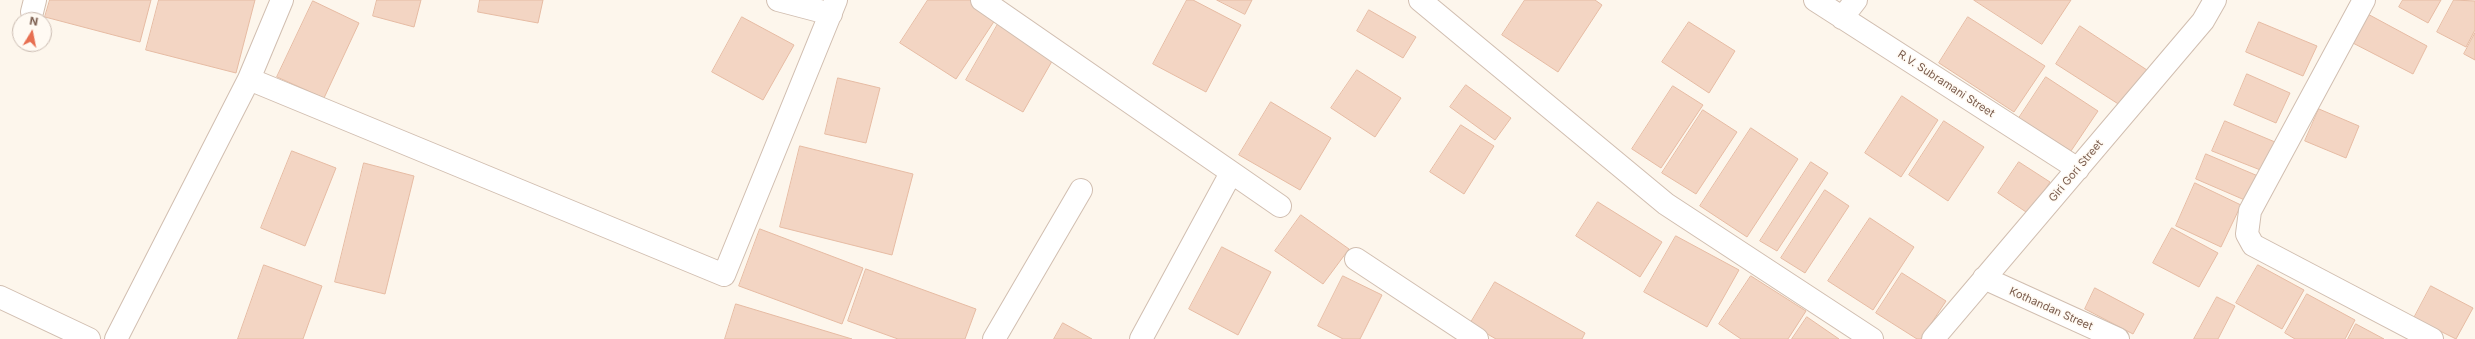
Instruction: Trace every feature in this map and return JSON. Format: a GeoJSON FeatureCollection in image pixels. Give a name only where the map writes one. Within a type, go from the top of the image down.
{"type":"FeatureCollection","features":[{"type":"Feature","properties":{"kind":"street"},"geometry":{"type":"LineString","coordinates":[[116,339],[250,78],[282,0]]}},
{"type":"Feature","properties":{"kind":"street"},"geometry":{"type":"LineString","coordinates":[[250,78],[724,275],[834,7],[778,0]]}},
{"type":"Feature","properties":{"kind":"street"},"geometry":{"type":"LineString","coordinates":[[982,0],[1280,206]]}},
{"type":"Feature","properties":{"kind":"street"},"geometry":{"type":"LineString","coordinates":[[1420,0],[1666,204],[1872,339]]}},
{"type":"Feature","properties":{"kind":"street","name":"R.V. Subramani Street"},"geometry":{"type":"LineString","coordinates":[[1815,0],[2078,169]]}},
{"type":"Feature","properties":{"kind":"street"},"geometry":{"type":"LineString","coordinates":[[1842,18],[1856,0]]}},
{"type":"Feature","properties":{"kind":"street","name":"Giri Gori Street"},"geometry":{"type":"LineString","coordinates":[[1933,339],[2203,21],[2215,0]]}},
{"type":"Feature","properties":{"kind":"street"},"geometry":{"type":"LineString","coordinates":[[2364,0],[2250,211],[2247,234],[2254,245],[2432,339]]}},
{"type":"Feature","properties":{"kind":"street"},"geometry":{"type":"LineString","coordinates":[[1141,339],[1231,173]]}},
{"type":"Feature","properties":{"kind":"street"},"geometry":{"type":"LineString","coordinates":[[994,339],[1081,190]]}},
{"type":"Feature","properties":{"kind":"street"},"geometry":{"type":"LineString","coordinates":[[1356,259],[1477,339]]}},
{"type":"Feature","properties":{"kind":"street","name":"Kothandan Street"},"geometry":{"type":"LineString","coordinates":[[1984,278],[2118,339]]}},
{"type":"Feature","properties":{"kind":"street"},"geometry":{"type":"LineString","coordinates":[[0,297],[89,339]]}},
{"type":"Feature","properties":{"kind":"building"},"geometry":{"type":"Polygon","coordinates":[[[50,0],[151,0],[140,42],[52,19],[52,12],[46,12],[50,0]]]}},
{"type":"Feature","properties":{"kind":"building"},"geometry":{"type":"Polygon","coordinates":[[[159,0],[255,0],[236,73],[146,50],[159,0]]]}},
{"type":"Feature","properties":{"kind":"building"},"geometry":{"type":"Polygon","coordinates":[[[377,0],[421,0],[414,27],[373,16],[377,0]]]}},
{"type":"Feature","properties":{"kind":"building"},"geometry":{"type":"Polygon","coordinates":[[[480,0],[543,0],[538,23],[478,12],[480,0]]]}},
{"type":"Feature","properties":{"kind":"building"},"geometry":{"type":"Polygon","coordinates":[[[928,0],[971,0],[997,17],[956,79],[900,43],[928,0]]]}},
{"type":"Feature","properties":{"kind":"building"},"geometry":{"type":"Polygon","coordinates":[[[1187,0],[1193,0],[1241,25],[1206,92],[1153,64],[1187,0]]]}},
{"type":"Feature","properties":{"kind":"building"},"geometry":{"type":"Polygon","coordinates":[[[1217,0],[1252,0],[1245,14],[1217,0]]]}},
{"type":"Feature","properties":{"kind":"building"},"geometry":{"type":"Polygon","coordinates":[[[1525,0],[1595,0],[1602,5],[1558,72],[1502,35],[1525,0]]]}},
{"type":"Feature","properties":{"kind":"building"},"geometry":{"type":"Polygon","coordinates":[[[1974,0],[2071,0],[2042,44],[1974,0]]]}},
{"type":"Feature","properties":{"kind":"building"},"geometry":{"type":"Polygon","coordinates":[[[2403,0],[2441,0],[2428,23],[2399,7],[2403,0]]]}},
{"type":"Feature","properties":{"kind":"building"},"geometry":{"type":"Polygon","coordinates":[[[2454,0],[2475,1],[2475,30],[2466,47],[2437,32],[2454,0]]]}},
{"type":"Feature","properties":{"kind":"building"},"geometry":{"type":"Polygon","coordinates":[[[313,1],[359,23],[324,98],[277,77],[313,1]]]}},
{"type":"Feature","properties":{"kind":"building"},"geometry":{"type":"Polygon","coordinates":[[[1369,10],[1416,37],[1403,58],[1357,31],[1369,10]]]}},
{"type":"Feature","properties":{"kind":"building"},"geometry":{"type":"Polygon","coordinates":[[[2364,12],[2427,46],[2413,74],[2349,41],[2364,12]]]}},
{"type":"Feature","properties":{"kind":"building"},"geometry":{"type":"Polygon","coordinates":[[[742,17],[794,45],[763,100],[712,72],[742,17]]]}},
{"type":"Feature","properties":{"kind":"building"},"geometry":{"type":"Polygon","coordinates":[[[1968,17],[2045,66],[2014,112],[1939,63],[1968,17]]]}},
{"type":"Feature","properties":{"kind":"building"},"geometry":{"type":"Polygon","coordinates":[[[1689,22],[1735,51],[1709,93],[1662,62],[1689,22]]]}},
{"type":"Feature","properties":{"kind":"building"},"geometry":{"type":"Polygon","coordinates":[[[2259,22],[2317,46],[2303,76],[2246,52],[2259,22]]]}},
{"type":"Feature","properties":{"kind":"building"},"geometry":{"type":"Polygon","coordinates":[[[998,24],[1055,56],[1023,112],[966,80],[998,24]]]}},
{"type":"Feature","properties":{"kind":"building"},"geometry":{"type":"Polygon","coordinates":[[[2080,26],[2147,70],[2123,107],[2056,64],[2080,26]]]}},
{"type":"Feature","properties":{"kind":"building"},"geometry":{"type":"Polygon","coordinates":[[[2475,33],[2475,60],[2464,54],[2475,33]]]}},
{"type":"Feature","properties":{"kind":"building"},"geometry":{"type":"Polygon","coordinates":[[[1357,70],[1401,98],[1375,137],[1331,108],[1357,70]]]}},
{"type":"Feature","properties":{"kind":"building"},"geometry":{"type":"Polygon","coordinates":[[[2247,74],[2290,93],[2276,123],[2234,105],[2247,74]]]}},
{"type":"Feature","properties":{"kind":"building"},"geometry":{"type":"Polygon","coordinates":[[[2046,77],[2098,111],[2071,151],[2019,118],[2046,77]]]}},
{"type":"Feature","properties":{"kind":"building"},"geometry":{"type":"Polygon","coordinates":[[[838,78],[880,88],[866,143],[825,134],[838,78]]]}},
{"type":"Feature","properties":{"kind":"building"},"geometry":{"type":"Polygon","coordinates":[[[1466,85],[1511,118],[1495,140],[1450,107],[1466,85]]]}},
{"type":"Feature","properties":{"kind":"building"},"geometry":{"type":"Polygon","coordinates":[[[1673,86],[1703,105],[1661,168],[1632,149],[1673,86]]]}},
{"type":"Feature","properties":{"kind":"building"},"geometry":{"type":"Polygon","coordinates":[[[1902,96],[1938,120],[1901,177],[1865,153],[1902,96]]]}},
{"type":"Feature","properties":{"kind":"building"},"geometry":{"type":"Polygon","coordinates":[[[1271,102],[1331,138],[1300,190],[1239,155],[1271,102]]]}},
{"type":"Feature","properties":{"kind":"building"},"geometry":{"type":"Polygon","coordinates":[[[2319,109],[2359,126],[2346,158],[2305,141],[2319,109]]]}},
{"type":"Feature","properties":{"kind":"building"},"geometry":{"type":"Polygon","coordinates":[[[1703,110],[1737,132],[1696,194],[1662,173],[1703,110]]]}},
{"type":"Feature","properties":{"kind":"building"},"geometry":{"type":"Polygon","coordinates":[[[1944,121],[1984,147],[1948,201],[1909,175],[1944,121]]]}},
{"type":"Feature","properties":{"kind":"building"},"geometry":{"type":"Polygon","coordinates":[[[2225,121],[2275,142],[2263,171],[2212,151],[2225,121]]]}},
{"type":"Feature","properties":{"kind":"building"},"geometry":{"type":"Polygon","coordinates":[[[1461,125],[1494,146],[1464,194],[1430,172],[1461,125]]]}},
{"type":"Feature","properties":{"kind":"building"},"geometry":{"type":"Polygon","coordinates":[[[1751,128],[1798,159],[1747,237],[1700,206],[1751,128]]]}},
{"type":"Feature","properties":{"kind":"building"},"geometry":{"type":"Polygon","coordinates":[[[800,146],[913,174],[892,255],[780,227],[800,146]]]}},
{"type":"Feature","properties":{"kind":"building"},"geometry":{"type":"Polygon","coordinates":[[[292,151],[336,168],[305,246],[261,228],[292,151]]]}},
{"type":"Feature","properties":{"kind":"building"},"geometry":{"type":"Polygon","coordinates":[[[2206,154],[2258,176],[2247,201],[2196,179],[2206,154]]]}},
{"type":"Feature","properties":{"kind":"building"},"geometry":{"type":"Polygon","coordinates":[[[1811,162],[1828,173],[1777,251],[1760,241],[1811,162]]]}},
{"type":"Feature","properties":{"kind":"building"},"geometry":{"type":"Polygon","coordinates":[[[2019,162],[2050,182],[2029,214],[1998,193],[2019,162]]]}},
{"type":"Feature","properties":{"kind":"building"},"geometry":{"type":"Polygon","coordinates":[[[364,163],[414,176],[385,294],[335,282],[364,163]]]}},
{"type":"Feature","properties":{"kind":"building"},"geometry":{"type":"Polygon","coordinates":[[[2195,183],[2241,205],[2221,247],[2176,226],[2195,183]]]}},
{"type":"Feature","properties":{"kind":"building"},"geometry":{"type":"Polygon","coordinates":[[[1825,190],[1849,206],[1805,273],[1781,258],[1825,190]]]}},
{"type":"Feature","properties":{"kind":"building"},"geometry":{"type":"Polygon","coordinates":[[[1598,202],[1662,242],[1640,277],[1576,236],[1598,202]]]}},
{"type":"Feature","properties":{"kind":"building"},"geometry":{"type":"Polygon","coordinates":[[[1301,215],[1349,249],[1323,284],[1275,251],[1301,215]]]}},
{"type":"Feature","properties":{"kind":"building"},"geometry":{"type":"Polygon","coordinates":[[[1870,218],[1914,247],[1873,310],[1828,281],[1870,218]]]}},
{"type":"Feature","properties":{"kind":"building"},"geometry":{"type":"Polygon","coordinates":[[[2172,228],[2218,253],[2199,287],[2153,263],[2172,228]]]}},
{"type":"Feature","properties":{"kind":"building"},"geometry":{"type":"Polygon","coordinates":[[[760,229],[863,268],[842,324],[739,286],[760,229]]]}},
{"type":"Feature","properties":{"kind":"building"},"geometry":{"type":"Polygon","coordinates":[[[1676,236],[1739,270],[1707,327],[1644,292],[1676,236]]]}},
{"type":"Feature","properties":{"kind":"building"},"geometry":{"type":"Polygon","coordinates":[[[1222,247],[1271,272],[1238,335],[1189,309],[1222,247]]]}},
{"type":"Feature","properties":{"kind":"building"},"geometry":{"type":"Polygon","coordinates":[[[264,265],[322,286],[303,339],[238,339],[264,265]]]}},
{"type":"Feature","properties":{"kind":"building"},"geometry":{"type":"Polygon","coordinates":[[[2258,265],[2304,290],[2282,329],[2236,303],[2258,265]]]}},
{"type":"Feature","properties":{"kind":"building"},"geometry":{"type":"Polygon","coordinates":[[[866,269],[976,309],[965,339],[898,339],[848,321],[866,269]]]}},
{"type":"Feature","properties":{"kind":"building"},"geometry":{"type":"Polygon","coordinates":[[[1902,273],[1946,301],[1921,339],[1917,339],[1876,313],[1902,273]]]}},
{"type":"Feature","properties":{"kind":"building"},"geometry":{"type":"Polygon","coordinates":[[[1343,276],[1382,295],[1360,339],[1343,339],[1318,326],[1343,276]]]}},
{"type":"Feature","properties":{"kind":"building"},"geometry":{"type":"Polygon","coordinates":[[[1751,276],[1806,311],[1788,339],[1741,339],[1719,324],[1751,276]]]}},
{"type":"Feature","properties":{"kind":"building"},"geometry":{"type":"Polygon","coordinates":[[[1495,282],[1585,333],[1582,339],[1496,339],[1470,324],[1495,282]]]}},
{"type":"Feature","properties":{"kind":"building"},"geometry":{"type":"Polygon","coordinates":[[[2431,286],[2473,308],[2456,339],[2414,318],[2431,286]]]}},
{"type":"Feature","properties":{"kind":"building"},"geometry":{"type":"Polygon","coordinates":[[[2095,288],[2144,314],[2133,334],[2085,309],[2095,288]]]}},
{"type":"Feature","properties":{"kind":"building"},"geometry":{"type":"Polygon","coordinates":[[[2307,294],[2355,320],[2345,339],[2295,339],[2285,333],[2307,294]]]}},
{"type":"Feature","properties":{"kind":"building"},"geometry":{"type":"Polygon","coordinates":[[[2217,297],[2235,306],[2218,339],[2194,339],[2217,297]]]}},
{"type":"Feature","properties":{"kind":"building"},"geometry":{"type":"Polygon","coordinates":[[[736,304],[852,339],[725,339],[736,304]]]}},
{"type":"Feature","properties":{"kind":"building"},"geometry":{"type":"Polygon","coordinates":[[[1807,317],[1839,339],[1792,339],[1807,317]]]}},
{"type":"Feature","properties":{"kind":"building"},"geometry":{"type":"Polygon","coordinates":[[[1063,323],[1092,339],[1054,339],[1063,323]]]}},
{"type":"Feature","properties":{"kind":"building"},"geometry":{"type":"Polygon","coordinates":[[[2356,324],[2384,339],[2348,339],[2356,324]]]}}]}
